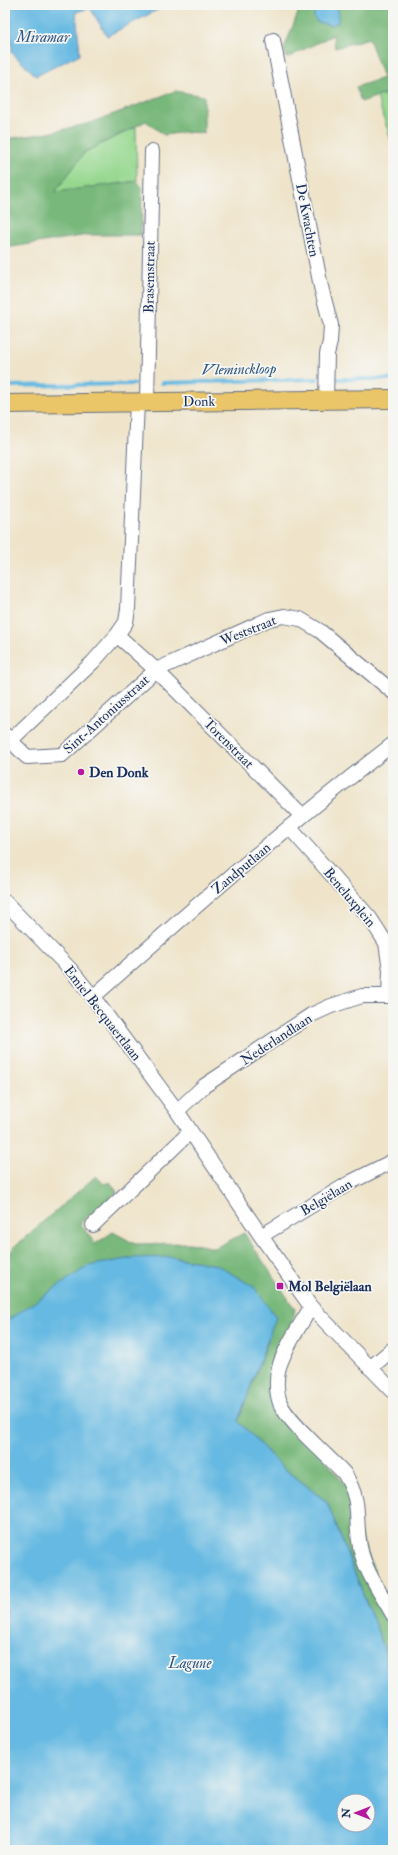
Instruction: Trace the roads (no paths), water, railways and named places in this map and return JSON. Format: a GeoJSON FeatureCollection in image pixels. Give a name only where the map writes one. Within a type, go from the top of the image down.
{"type":"FeatureCollection","features":[{"type":"Feature","properties":{"kind":"main road","name":"Donk"},"geometry":{"type":"LineString","coordinates":[[5,404],[393,399]]}},
{"type":"Feature","properties":{"kind":"street","name":"De Kwachten"},"geometry":{"type":"LineString","coordinates":[[273,40],[321,287],[331,325],[330,342],[327,354],[326,400]]}},
{"type":"Feature","properties":{"kind":"street","name":"Brasemstraat"},"geometry":{"type":"LineString","coordinates":[[142,402],[152,151]]}},
{"type":"Feature","properties":{"kind":"street","name":"Sint-Antoniusstraat"},"geometry":{"type":"LineString","coordinates":[[117,635],[156,670],[62,755],[27,757],[8,738],[93,662],[117,635],[126,622],[142,402]]}},
{"type":"Feature","properties":{"kind":"street","name":"Weststraat"},"geometry":{"type":"LineString","coordinates":[[156,670],[269,618],[284,616],[300,619],[320,632],[393,692]]}},
{"type":"Feature","properties":{"kind":"street","name":"Torenstraat"},"geometry":{"type":"LineString","coordinates":[[156,670],[302,816]]}},
{"type":"Feature","properties":{"kind":"street","name":"Zandputlaan"},"geometry":{"type":"LineString","coordinates":[[93,997],[188,912],[302,816],[393,744]]}},
{"type":"Feature","properties":{"kind":"street","name":"Beneluxplein"},"geometry":{"type":"LineString","coordinates":[[289,827],[370,918],[386,943],[390,970],[391,997]]}},
{"type":"Feature","properties":{"kind":"street","name":"Emiel Becquaertlaan"},"geometry":{"type":"LineString","coordinates":[[5,902],[71,970],[93,997],[177,1111],[261,1236],[311,1307],[393,1391]]}},
{"type":"Feature","properties":{"kind":"street","name":"Nederlandlaan"},"geometry":{"type":"LineString","coordinates":[[177,1111],[204,1086],[311,1015],[331,1006],[362,996],[391,997]]}},
{"type":"Feature","properties":{"kind":"street"},"geometry":{"type":"LineString","coordinates":[[93,1225],[190,1132]]}},
{"type":"Feature","properties":{"kind":"street","name":"Belgiëlaan"},"geometry":{"type":"LineString","coordinates":[[261,1236],[351,1182],[393,1161]]}},
{"type":"Feature","properties":{"kind":"street"},"geometry":{"type":"LineString","coordinates":[[311,1307],[289,1344],[279,1367],[277,1390],[280,1404],[291,1420],[344,1473],[350,1483],[358,1511],[360,1546],[366,1567],[393,1615]]}},
{"type":"Feature","properties":{"kind":"street"},"geometry":{"type":"LineString","coordinates":[[370,1368],[393,1349]]}},
{"type":"Feature","properties":{"kind":"water","name":"Miramar"},"geometry":{"type":"Polygon","coordinates":[[[10,5],[167,5],[107,36],[90,8],[76,12],[80,54],[36,76],[12,53],[10,5]]]}},
{"type":"Feature","properties":{"kind":"water"},"geometry":{"type":"Polygon","coordinates":[[[315,5],[337,5],[339,16],[337,23],[331,25],[317,22],[314,17],[315,5]]]}},
{"type":"Feature","properties":{"kind":"water","name":"Lagune"},"geometry":{"type":"Polygon","coordinates":[[[172,1257],[217,1265],[254,1287],[276,1317],[238,1421],[280,1465],[327,1502],[383,1645],[393,1697],[393,1850],[5,1850],[5,1322],[88,1266],[132,1258],[172,1257]]]}},
{"type":"Feature","properties":{"kind":"waterway","name":"Vleminckloop"},"geometry":{"type":"LineString","coordinates":[[162,383],[317,379]]}},
{"type":"Feature","properties":{"kind":"waterway","name":"Vleminckloop"},"geometry":{"type":"LineString","coordinates":[[337,379],[393,379]]}},
{"type":"Feature","properties":{"kind":"waterway","name":"Vleminckloop"},"geometry":{"type":"LineString","coordinates":[[5,386],[135,384]]}},
{"type":"Feature","properties":{"kind":"place","name":"Den Donk"},"geometry":{"type":"Point","coordinates":[81,772]}},
{"type":"Feature","properties":{"kind":"place","name":"Mol Belgiëlaan"},"geometry":{"type":"Point","coordinates":[280,1286]}}]}
